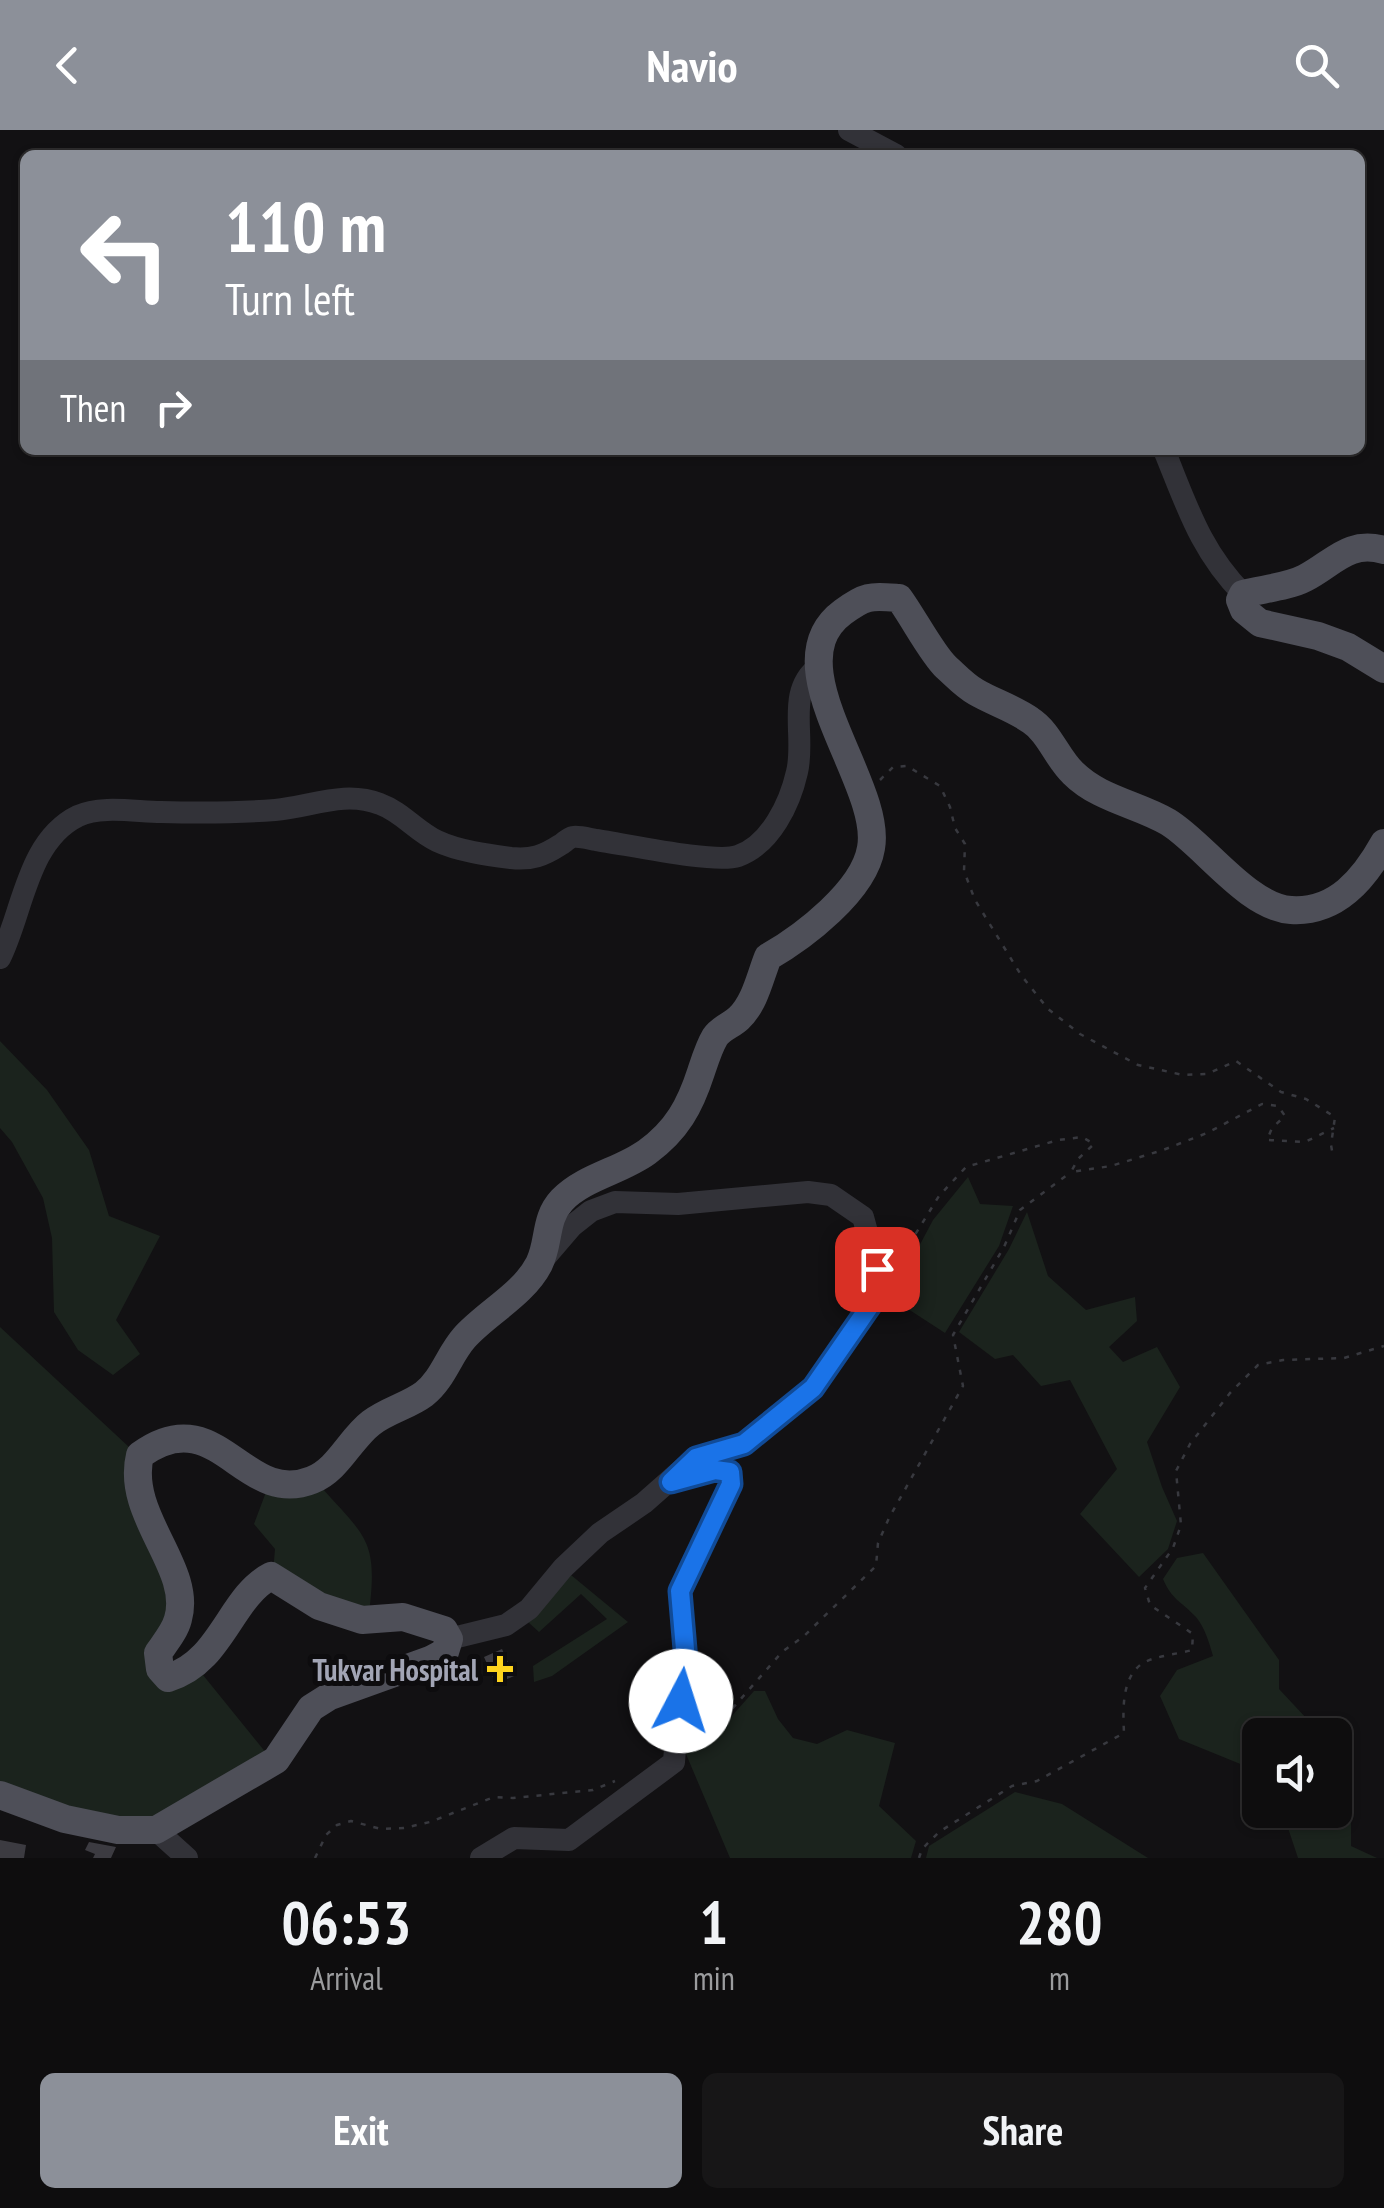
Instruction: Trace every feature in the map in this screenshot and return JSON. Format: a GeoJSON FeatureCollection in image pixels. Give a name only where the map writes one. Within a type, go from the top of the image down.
{"type":"FeatureCollection","features":[{"type":"Feature","properties":{"kind":"main road"},"geometry":{"type":"LineString","coordinates":[[1384,550],[1365,545],[1330,560],[1303,580],[1243,594],[1240,600],[1244,610],[1260,623],[1348,647],[1384,669]]}},
{"type":"Feature","properties":{"kind":"main road"},"geometry":{"type":"LineString","coordinates":[[0,1795],[65,1819],[118,1830],[156,1830],[276,1760],[312,1708],[330,1696],[444,1652],[448,1639],[444,1630],[403,1618],[362,1620],[319,1606],[271,1576],[256,1583],[205,1655],[182,1674],[168,1678],[160,1669],[158,1653],[178,1623],[181,1601],[138,1496],[135,1474],[140,1455],[156,1443],[177,1437],[221,1448],[264,1482],[290,1486],[314,1480],[370,1424],[429,1390],[462,1340],[516,1292],[538,1266],[548,1220],[561,1201],[647,1152],[679,1124],[717,1034],[739,1018],[752,1002],[768,957],[805,932],[852,886],[871,852],[872,827],[830,712],[820,666],[824,634],[834,619],[865,596],[899,598],[942,664],[976,692],[1035,722],[1073,774],[1097,790],[1169,822],[1207,857],[1277,908],[1296,911],[1324,905],[1347,894],[1384,843]]}},
{"type":"Feature","properties":{"kind":"street"},"geometry":{"type":"LineString","coordinates":[[848,130],[889,150]]}},
{"type":"Feature","properties":{"kind":"street"},"geometry":{"type":"LineString","coordinates":[[1166,455],[1193,526],[1208,553],[1243,594]]}},
{"type":"Feature","properties":{"kind":"street"},"geometry":{"type":"LineString","coordinates":[[0,958],[12,935],[31,871],[45,847],[80,814],[278,810],[343,797],[378,803],[436,840],[511,858],[538,858],[573,838],[736,857],[758,845],[774,826],[786,802],[798,770],[800,696],[805,676],[820,666]]}},
{"type":"Feature","properties":{"kind":"street"},"geometry":{"type":"LineString","coordinates":[[448,1639],[506,1625],[529,1610],[563,1568],[600,1533],[671,1482],[696,1458],[744,1444],[789,1410],[813,1388],[876,1297],[877,1269],[863,1216],[830,1195],[808,1192],[678,1204],[615,1202],[591,1211],[538,1266]]}},
{"type":"Feature","properties":{"kind":"street"},"geometry":{"type":"LineString","coordinates":[[481,1858],[514,1838],[569,1840],[674,1762],[686,1676],[680,1591],[731,1484],[730,1472],[715,1470],[671,1482]]}},
{"type":"Feature","properties":{"kind":"street"},"geometry":{"type":"LineString","coordinates":[[156,1830],[187,1858]]}},
{"type":"Feature","properties":{"kind":"path"},"geometry":{"type":"LineString","coordinates":[[866,808],[876,794],[881,776],[893,767],[906,766],[940,786],[965,844],[964,870],[975,900],[1048,1009],[1080,1034],[1138,1065],[1184,1076],[1207,1074],[1236,1061],[1281,1092],[1306,1098],[1335,1116],[1331,1146],[1334,1156]]}},
{"type":"Feature","properties":{"kind":"path"},"geometry":{"type":"LineString","coordinates":[[1071,1172],[1111,1166],[1163,1150],[1207,1133],[1262,1104],[1278,1106],[1285,1116],[1272,1128],[1267,1140],[1306,1142],[1336,1128]]}},
{"type":"Feature","properties":{"kind":"path"},"geometry":{"type":"LineString","coordinates":[[693,1744],[718,1725],[782,1652],[804,1636],[876,1566],[878,1544],[889,1518],[963,1386],[953,1335],[1004,1248],[1020,1210],[1071,1172],[1094,1144],[1082,1137],[1058,1140],[966,1167],[928,1212],[876,1297]]}},
{"type":"Feature","properties":{"kind":"path"},"geometry":{"type":"LineString","coordinates":[[919,1858],[922,1849],[939,1832],[1012,1786],[1037,1781],[1124,1733],[1123,1708],[1130,1677],[1144,1662],[1192,1650],[1192,1634],[1150,1605],[1145,1588],[1173,1548],[1181,1525],[1176,1471],[1190,1444],[1230,1393],[1258,1365],[1344,1358],[1384,1346]]}},
{"type":"Feature","properties":{"kind":"path"},"geometry":{"type":"LineString","coordinates":[[315,1858],[326,1836],[337,1825],[352,1821],[381,1830],[404,1828],[494,1797],[593,1790],[628,1776]]}},
{"type":"Feature","properties":{"kind":"shaded area"},"geometry":{"type":"Polygon","coordinates":[[[0,1041],[47,1090],[89,1150],[109,1216],[160,1236],[116,1320],[140,1354],[113,1375],[78,1350],[54,1312],[52,1238],[43,1198],[0,1128],[0,1041]]]}},
{"type":"Feature","properties":{"kind":"shaded area"},"geometry":{"type":"Polygon","coordinates":[[[968,1177],[980,1204],[1013,1206],[999,1246],[945,1333],[905,1307],[902,1282],[933,1220],[968,1177]]]}},
{"type":"Feature","properties":{"kind":"shaded area"},"geometry":{"type":"Polygon","coordinates":[[[1027,1212],[1048,1276],[1086,1310],[1135,1297],[1137,1321],[1109,1347],[1123,1362],[1157,1347],[1180,1387],[1147,1442],[1177,1521],[1168,1549],[1139,1577],[1080,1514],[1117,1469],[1070,1380],[1041,1386],[1013,1355],[995,1359],[959,1332],[1027,1212]]]}},
{"type":"Feature","properties":{"kind":"shaded area"},"geometry":{"type":"Polygon","coordinates":[[[0,1327],[129,1447],[174,1608],[156,1652],[183,1684],[203,1675],[267,1754],[148,1819],[77,1816],[0,1785],[0,1327]]]}},
{"type":"Feature","properties":{"kind":"shaded area"},"geometry":{"type":"Polygon","coordinates":[[[321,1487],[366,1542],[372,1570],[369,1613],[273,1572],[275,1549],[254,1524],[266,1492],[321,1487]]]}},
{"type":"Feature","properties":{"kind":"shaded area"},"geometry":{"type":"Polygon","coordinates":[[[1203,1553],[1279,1660],[1279,1689],[1306,1718],[1242,1718],[1242,1765],[1179,1739],[1160,1696],[1177,1670],[1213,1656],[1199,1621],[1173,1596],[1163,1579],[1177,1558],[1203,1553]]]}},
{"type":"Feature","properties":{"kind":"shaded area"},"geometry":{"type":"Polygon","coordinates":[[[571,1575],[628,1622],[552,1676],[534,1682],[533,1666],[607,1619],[581,1594],[539,1632],[528,1622],[571,1575]]]}},
{"type":"Feature","properties":{"kind":"shaded area"},"geometry":{"type":"Polygon","coordinates":[[[664,1651],[681,1669],[670,1733],[661,1724],[644,1676],[664,1651]]]}},
{"type":"Feature","properties":{"kind":"shaded area"},"geometry":{"type":"Polygon","coordinates":[[[693,1669],[708,1674],[735,1699],[713,1725],[679,1747],[693,1669]]]}},
{"type":"Feature","properties":{"kind":"shaded area"},"geometry":{"type":"Polygon","coordinates":[[[754,1691],[765,1691],[778,1719],[793,1738],[817,1744],[847,1730],[895,1743],[879,1806],[916,1841],[911,1858],[730,1858],[686,1754],[722,1727],[754,1691]]]}},
{"type":"Feature","properties":{"kind":"shaded area"},"geometry":{"type":"Polygon","coordinates":[[[1015,1792],[1062,1804],[1148,1858],[926,1858],[929,1846],[1015,1792]]]}},
{"type":"Feature","properties":{"kind":"shaded area"},"geometry":{"type":"Polygon","coordinates":[[[1288,1828],[1351,1828],[1351,1846],[1377,1858],[1298,1858],[1288,1828]]]}},
{"type":"Feature","properties":{"kind":"building"},"geometry":{"type":"Polygon","coordinates":[[[502,1649],[514,1676],[496,1684],[484,1657],[502,1649]]]}},
{"type":"Feature","properties":{"kind":"building"},"geometry":{"type":"Polygon","coordinates":[[[0,1840],[26,1845],[24,1858],[0,1858],[0,1840]]]}},
{"type":"Feature","properties":{"kind":"building"},"geometry":{"type":"Polygon","coordinates":[[[89,1842],[116,1847],[111,1858],[93,1858],[95,1854],[85,1850],[89,1842]]]}},
{"type":"Feature","properties":{"kind":"place","name":"Tukvar Hospital"},"geometry":{"type":"Point","coordinates":[500,1669]}},
{"type":"Feature","properties":{"kind":"route"},"geometry":{"type":"LineString","coordinates":[[681,1701],[686,1661],[680,1591],[731,1484],[730,1472],[715,1470],[671,1482],[696,1458],[744,1444],[813,1388],[876,1297],[877,1269]]}}]}
